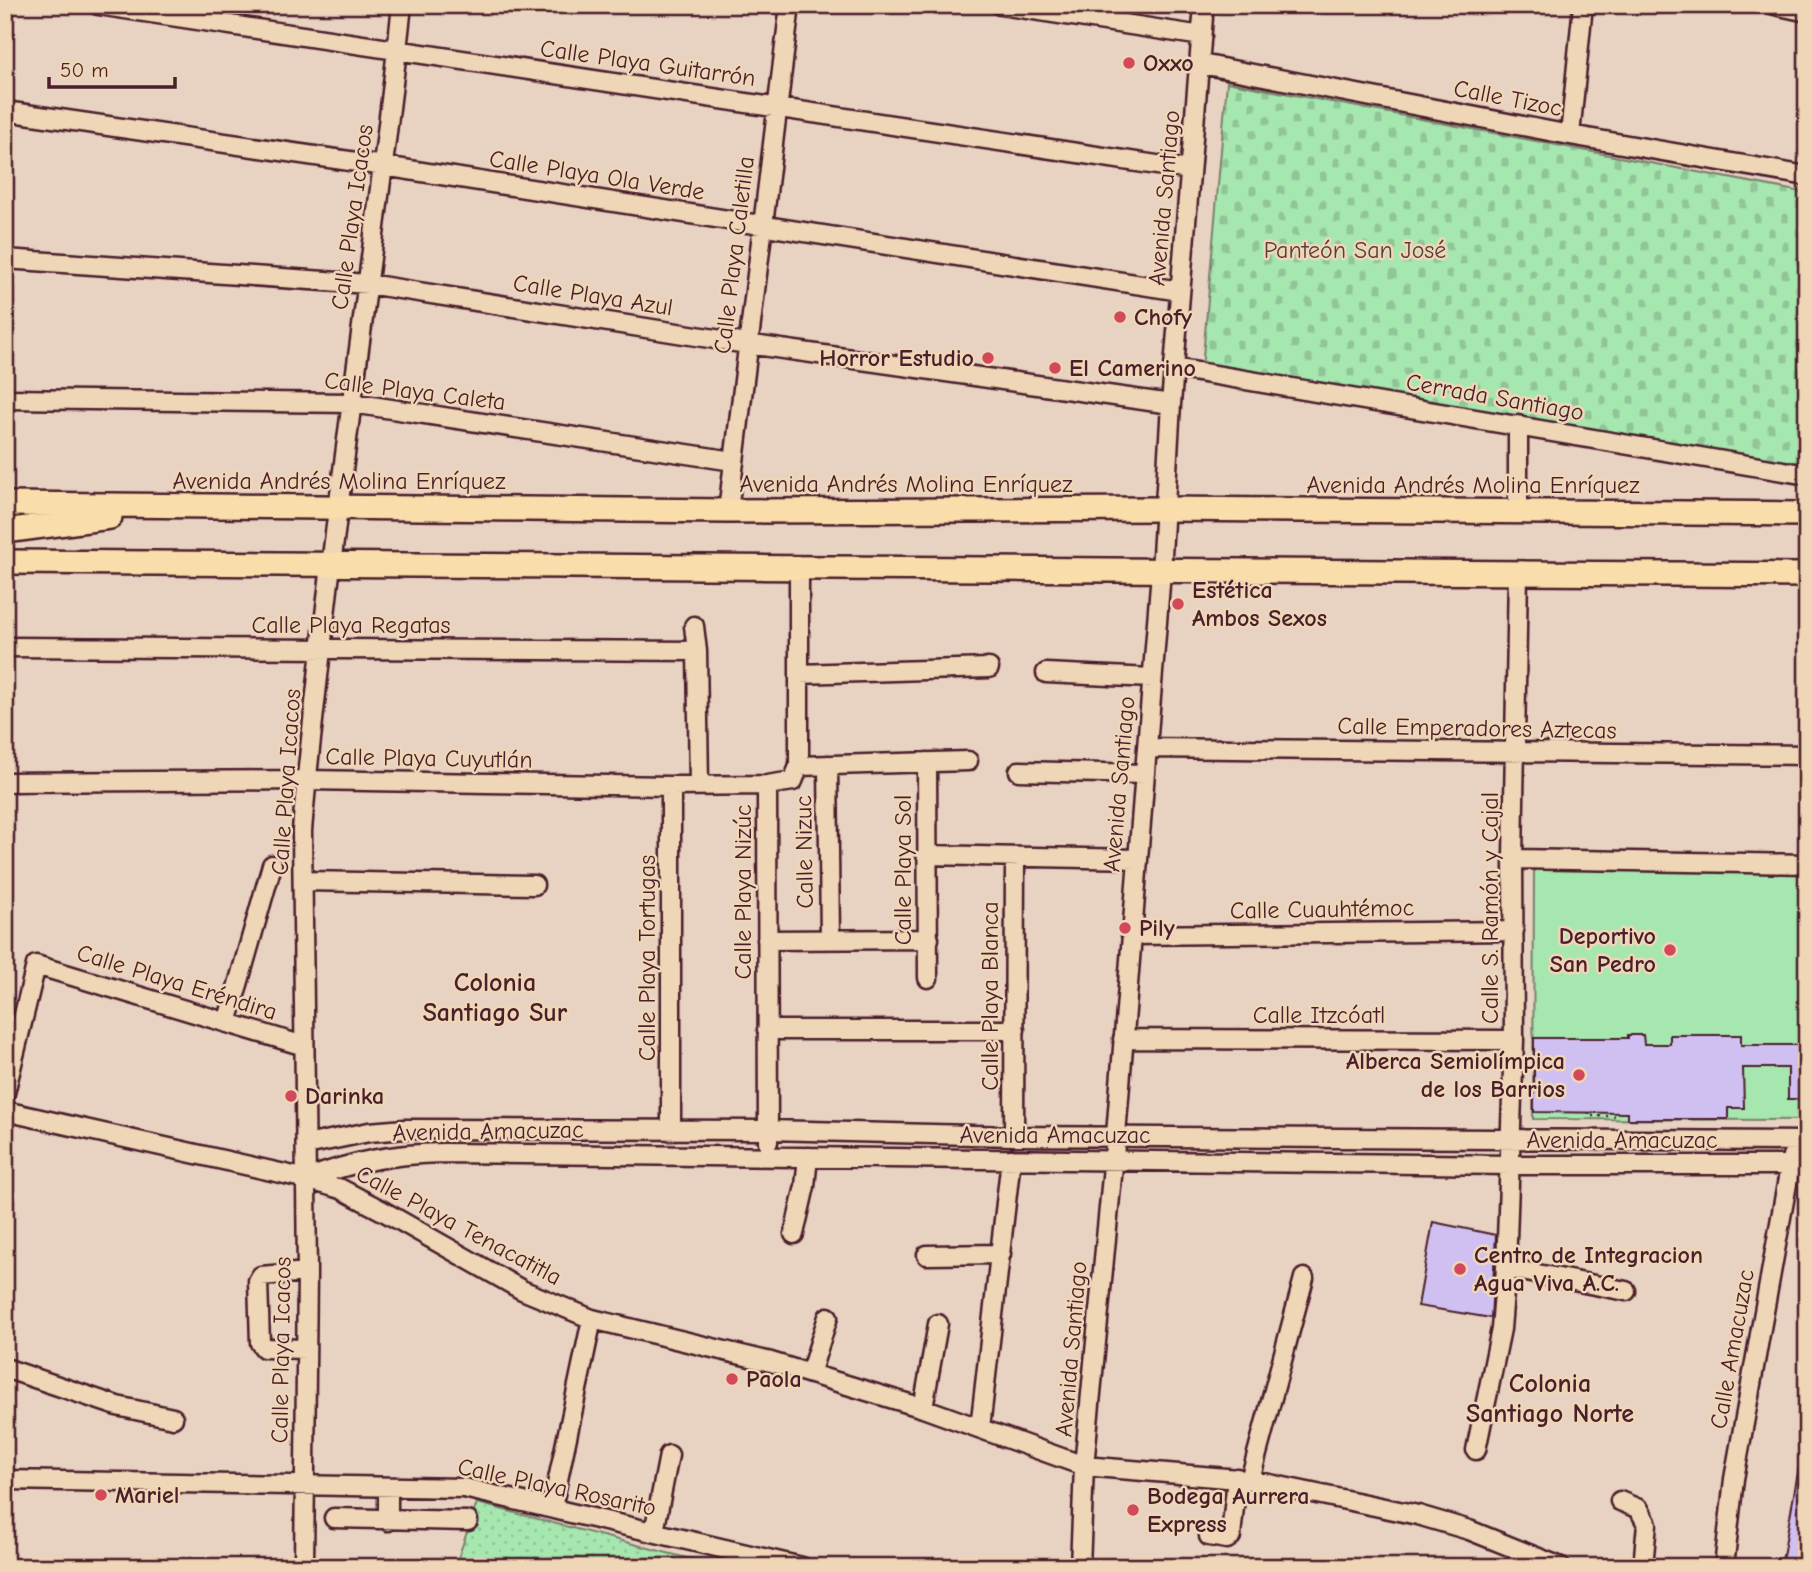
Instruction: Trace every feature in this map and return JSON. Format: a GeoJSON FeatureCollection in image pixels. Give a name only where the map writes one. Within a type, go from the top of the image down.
{"type":"FeatureCollection","features":[{"type":"Feature","properties":{"kind":"main road","name":"Avenida Andrés Molina Enríquez"},"geometry":{"type":"LineString","coordinates":[[5,505],[728,511],[1165,509],[1807,514]]}},
{"type":"Feature","properties":{"kind":"main road"},"geometry":{"type":"LineString","coordinates":[[5,531],[189,506]]}},
{"type":"Feature","properties":{"kind":"main road"},"geometry":{"type":"LineString","coordinates":[[5,562],[1807,575]]}},
{"type":"Feature","properties":{"kind":"street","name":"Calle Playa Guitarrón"},"geometry":{"type":"LineString","coordinates":[[98,5],[1190,170]]}},
{"type":"Feature","properties":{"kind":"street","name":"Calle Playa Icacos"},"geometry":{"type":"LineString","coordinates":[[303,1567],[307,1272],[302,831],[337,507],[384,166],[402,5]]}},
{"type":"Feature","properties":{"kind":"street","name":"Calle Playa Caletilla"},"geometry":{"type":"LineString","coordinates":[[728,511],[790,5]]}},
{"type":"Feature","properties":{"kind":"street"},"geometry":{"type":"LineString","coordinates":[[1000,5],[1202,36]]}},
{"type":"Feature","properties":{"kind":"street","name":"Avenida Santiago"},"geometry":{"type":"LineString","coordinates":[[1080,1567],[1084,1466],[1145,774],[1171,404],[1204,5]]}},
{"type":"Feature","properties":{"kind":"street"},"geometry":{"type":"LineString","coordinates":[[1570,135],[1583,5]]}},
{"type":"Feature","properties":{"kind":"street"},"geometry":{"type":"LineString","coordinates":[[1776,5],[1807,12]]}},
{"type":"Feature","properties":{"kind":"street","name":"Calle Tizoc"},"geometry":{"type":"LineString","coordinates":[[1200,64],[1807,177]]}},
{"type":"Feature","properties":{"kind":"street","name":"Calle Playa Ola Verde"},"geometry":{"type":"LineString","coordinates":[[5,111],[384,166],[1180,291]]}},
{"type":"Feature","properties":{"kind":"street","name":"Calle Playa Azul"},"geometry":{"type":"LineString","coordinates":[[5,259],[368,284],[747,344],[1171,404]]}},
{"type":"Feature","properties":{"kind":"street","name":"Cerrada Santiago"},"geometry":{"type":"LineString","coordinates":[[1174,368],[1807,475]]}},
{"type":"Feature","properties":{"kind":"street","name":"Calle Playa Caleta"},"geometry":{"type":"LineString","coordinates":[[5,399],[352,403],[733,461]]}},
{"type":"Feature","properties":{"kind":"street"},"geometry":{"type":"LineString","coordinates":[[1518,425],[1518,512]]}},
{"type":"Feature","properties":{"kind":"street"},"geometry":{"type":"LineString","coordinates":[[799,568],[799,766],[968,761]]}},
{"type":"Feature","properties":{"kind":"street","name":"Calle S. Ramón y Cajal"},"geometry":{"type":"LineString","coordinates":[[1476,1450],[1501,1329],[1511,1164],[1518,573]]}},
{"type":"Feature","properties":{"kind":"street"},"geometry":{"type":"LineString","coordinates":[[694,626],[697,651],[699,785]]}},
{"type":"Feature","properties":{"kind":"street","name":"Calle Playa Regatas"},"geometry":{"type":"LineString","coordinates":[[5,647],[697,651]]}},
{"type":"Feature","properties":{"kind":"street"},"geometry":{"type":"LineString","coordinates":[[799,674],[989,668]]}},
{"type":"Feature","properties":{"kind":"street"},"geometry":{"type":"LineString","coordinates":[[1046,673],[1152,678]]}},
{"type":"Feature","properties":{"kind":"street","name":"Calle Emperadores Aztecas"},"geometry":{"type":"LineString","coordinates":[[1147,748],[1807,755]]}},
{"type":"Feature","properties":{"kind":"street","name":"Calle Playa Sol"},"geometry":{"type":"LineString","coordinates":[[927,762],[928,978]]}},
{"type":"Feature","properties":{"kind":"street","name":"Calle Nizuc"},"geometry":{"type":"LineString","coordinates":[[828,765],[830,939]]}},
{"type":"Feature","properties":{"kind":"street","name":"Calle Playa Nizúc"},"geometry":{"type":"LineString","coordinates":[[768,1157],[767,785],[793,781],[799,766]]}},
{"type":"Feature","properties":{"kind":"street"},"geometry":{"type":"LineString","coordinates":[[1019,771],[1145,774]]}},
{"type":"Feature","properties":{"kind":"street","name":"Calle Playa Cuyutlán"},"geometry":{"type":"LineString","coordinates":[[5,782],[306,780],[767,785]]}},
{"type":"Feature","properties":{"kind":"street","name":"Calle Playa Tortugas"},"geometry":{"type":"LineString","coordinates":[[671,786],[671,1130]]}},
{"type":"Feature","properties":{"kind":"street"},"geometry":{"type":"LineString","coordinates":[[926,855],[1138,859]]}},
{"type":"Feature","properties":{"kind":"street","name":"Calle Playa Blanca"},"geometry":{"type":"LineString","coordinates":[[1014,1136],[1015,857]]}},
{"type":"Feature","properties":{"kind":"street"},"geometry":{"type":"LineString","coordinates":[[1513,859],[1807,864]]}},
{"type":"Feature","properties":{"kind":"street"},"geometry":{"type":"LineString","coordinates":[[227,1023],[272,865]]}},
{"type":"Feature","properties":{"kind":"street"},"geometry":{"type":"LineString","coordinates":[[303,881],[534,885]]}},
{"type":"Feature","properties":{"kind":"street","name":"Calle Cuauhtémoc"},"geometry":{"type":"LineString","coordinates":[[1131,935],[1514,932]]}},
{"type":"Feature","properties":{"kind":"street"},"geometry":{"type":"LineString","coordinates":[[767,940],[929,939]]}},
{"type":"Feature","properties":{"kind":"street","name":"Calle Playa Eréndira"},"geometry":{"type":"LineString","coordinates":[[10,1048],[36,965],[304,1046]]}},
{"type":"Feature","properties":{"kind":"street"},"geometry":{"type":"LineString","coordinates":[[767,1030],[1015,1030]]}},
{"type":"Feature","properties":{"kind":"street","name":"Calle Itzcóatl"},"geometry":{"type":"LineString","coordinates":[[1123,1039],[1514,1040]]}},
{"type":"Feature","properties":{"kind":"street"},"geometry":{"type":"LineString","coordinates":[[5,1093],[10,1048]]}},
{"type":"Feature","properties":{"kind":"street","name":"Calle Playa Tenacatitla"},"geometry":{"type":"LineString","coordinates":[[5,1111],[341,1189],[522,1290],[592,1319],[771,1362],[923,1408],[1084,1466],[1244,1479],[1418,1515],[1469,1530],[1561,1567]]}},
{"type":"Feature","properties":{"kind":"street","name":"Avenida Amacuzac"},"geometry":{"type":"LineString","coordinates":[[306,1145],[369,1132],[405,1129],[768,1130],[1014,1136],[1801,1141]]}},
{"type":"Feature","properties":{"kind":"street","name":"Calle Amacuzac"},"geometry":{"type":"LineString","coordinates":[[1724,1567],[1734,1479],[1801,1141]]}},
{"type":"Feature","properties":{"kind":"street","name":"Avenida Amacuzac"},"geometry":{"type":"LineString","coordinates":[[306,1179],[341,1165],[408,1154],[1798,1165]]}},
{"type":"Feature","properties":{"kind":"street"},"geometry":{"type":"LineString","coordinates":[[794,1234],[805,1186],[808,1157]]}},
{"type":"Feature","properties":{"kind":"street"},"geometry":{"type":"LineString","coordinates":[[980,1428],[1011,1159]]}},
{"type":"Feature","properties":{"kind":"street"},"geometry":{"type":"LineString","coordinates":[[927,1255],[1001,1254]]}},
{"type":"Feature","properties":{"kind":"street"},"geometry":{"type":"LineString","coordinates":[[1506,1268],[1626,1291]]}},
{"type":"Feature","properties":{"kind":"street"},"geometry":{"type":"LineString","coordinates":[[306,1349],[264,1348],[260,1343],[258,1281],[261,1276],[307,1272]]}},
{"type":"Feature","properties":{"kind":"street"},"geometry":{"type":"LineString","coordinates":[[1209,1536],[1227,1539],[1231,1535],[1244,1479],[1304,1278]]}},
{"type":"Feature","properties":{"kind":"street"},"geometry":{"type":"LineString","coordinates":[[810,1374],[828,1317]]}},
{"type":"Feature","properties":{"kind":"street"},"geometry":{"type":"LineString","coordinates":[[552,1508],[592,1319]]}},
{"type":"Feature","properties":{"kind":"street"},"geometry":{"type":"LineString","coordinates":[[923,1408],[938,1324]]}},
{"type":"Feature","properties":{"kind":"street"},"geometry":{"type":"LineString","coordinates":[[5,1368],[117,1406],[173,1418]]}},
{"type":"Feature","properties":{"kind":"street"},"geometry":{"type":"LineString","coordinates":[[654,1532],[669,1455]]}},
{"type":"Feature","properties":{"kind":"street","name":"Calle Playa Rosarito"},"geometry":{"type":"LineString","coordinates":[[5,1480],[464,1488],[802,1567]]}},
{"type":"Feature","properties":{"kind":"street"},"geometry":{"type":"LineString","coordinates":[[388,1487],[388,1521]]}},
{"type":"Feature","properties":{"kind":"street"},"geometry":{"type":"LineString","coordinates":[[1620,1502],[1639,1509],[1647,1524],[1643,1566],[1639,1567]]}},
{"type":"Feature","properties":{"kind":"street"},"geometry":{"type":"LineString","coordinates":[[334,1518],[468,1521]]}},
{"type":"Feature","properties":{"kind":"path"},"geometry":{"type":"LineString","coordinates":[[1589,1112],[1589,1116],[1615,1116],[1615,1119]]}},
{"type":"Feature","properties":{"kind":"green space","name":"Panteón San José"},"geometry":{"type":"Polygon","coordinates":[[[1227,82],[1807,193],[1807,471],[1202,368],[1227,82]]]}},
{"type":"Feature","properties":{"kind":"green space","name":"Deportivo San Pedro"},"geometry":{"type":"Polygon","coordinates":[[[1534,865],[1807,869],[1807,1120],[1533,1119],[1534,865]]]}},
{"type":"Feature","properties":{"kind":"green space"},"geometry":{"type":"Polygon","coordinates":[[[477,1503],[721,1567],[455,1567],[477,1503]]]}},
{"type":"Feature","properties":{"kind":"building"},"geometry":{"type":"Polygon","coordinates":[[[1628,1035],[1643,1035],[1644,1044],[1670,1044],[1670,1035],[1741,1035],[1741,1045],[1807,1045],[1807,1099],[1788,1099],[1788,1068],[1743,1068],[1744,1108],[1728,1108],[1728,1119],[1627,1119],[1627,1113],[1534,1112],[1534,1038],[1628,1038],[1628,1035]]]}},
{"type":"Feature","properties":{"kind":"building","name":"Centro de Integracion Agua Viva A.C."},"geometry":{"type":"Polygon","coordinates":[[[1433,1222],[1496,1235],[1491,1318],[1418,1306],[1433,1222]]]}},
{"type":"Feature","properties":{"kind":"building"},"geometry":{"type":"Polygon","coordinates":[[[1800,1461],[1807,1462],[1807,1567],[1781,1567],[1800,1461]]]}},
{"type":"Feature","properties":{"kind":"place","name":"Oxxo"},"geometry":{"type":"Point","coordinates":[1129,63]}},
{"type":"Feature","properties":{"kind":"place","name":"Chofy"},"geometry":{"type":"Point","coordinates":[1120,317]}},
{"type":"Feature","properties":{"kind":"place","name":"Horror Estudio"},"geometry":{"type":"Point","coordinates":[988,358]}},
{"type":"Feature","properties":{"kind":"place","name":"El Camerino"},"geometry":{"type":"Point","coordinates":[1055,368]}},
{"type":"Feature","properties":{"kind":"place","name":"Estética Ambos Sexos"},"geometry":{"type":"Point","coordinates":[1178,604]}},
{"type":"Feature","properties":{"kind":"place","name":"Pily"},"geometry":{"type":"Point","coordinates":[1125,928]}},
{"type":"Feature","properties":{"kind":"place","name":"Deportivo San Pedro"},"geometry":{"type":"Point","coordinates":[1670,950]}},
{"type":"Feature","properties":{"kind":"place","name":"Alberca Semiolímpica de los Barrios"},"geometry":{"type":"Point","coordinates":[1579,1075]}},
{"type":"Feature","properties":{"kind":"place","name":"Darinka"},"geometry":{"type":"Point","coordinates":[291,1096]}},
{"type":"Feature","properties":{"kind":"place","name":"Centro de Integracion Agua Viva A.C."},"geometry":{"type":"Point","coordinates":[1460,1269]}},
{"type":"Feature","properties":{"kind":"place","name":"Paola"},"geometry":{"type":"Point","coordinates":[732,1379]}},
{"type":"Feature","properties":{"kind":"place","name":"Mariel"},"geometry":{"type":"Point","coordinates":[101,1495]}},
{"type":"Feature","properties":{"kind":"place","name":"Bodega Aurrera Express"},"geometry":{"type":"Point","coordinates":[1133,1510]}},
{"type":"Feature","properties":{"kind":"district","name":"Colonia Santiago Sur"},"geometry":{"type":"Point","coordinates":[495,998]}},
{"type":"Feature","properties":{"kind":"district","name":"Colonia Santiago Norte"},"geometry":{"type":"Point","coordinates":[1550,1399]}}]}
